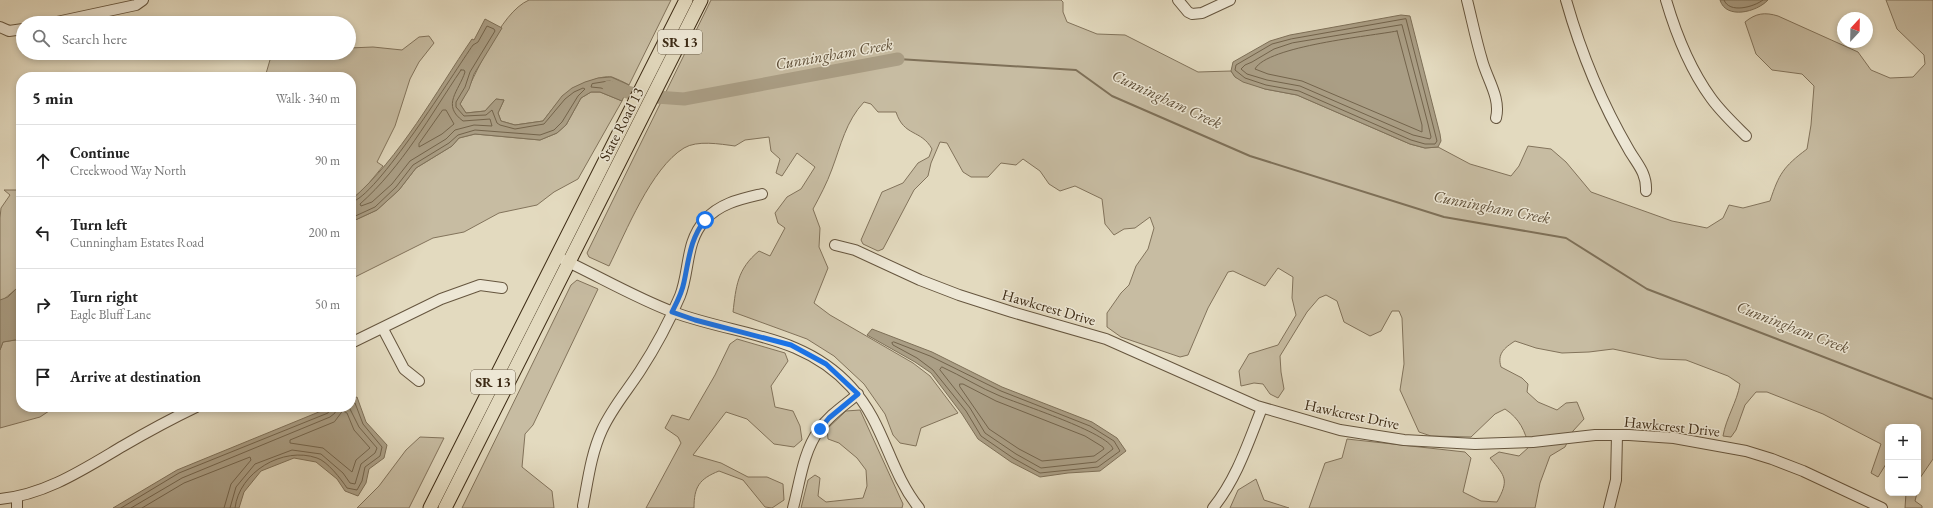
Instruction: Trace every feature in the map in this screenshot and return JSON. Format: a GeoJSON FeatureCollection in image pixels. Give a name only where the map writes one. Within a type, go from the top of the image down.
{"type":"FeatureCollection","features":[{"type":"Feature","properties":{"kind":"main road","name":"State Road 13"},"geometry":{"type":"LineString","coordinates":[[562,259],[630,112],[686,0]]}},
{"type":"Feature","properties":{"kind":"main road","name":"State Road 13"},"geometry":{"type":"LineString","coordinates":[[562,259],[642,118],[701,0]]}},
{"type":"Feature","properties":{"kind":"main road","name":"SR 13"},"geometry":{"type":"LineString","coordinates":[[430,508],[562,259]]}},
{"type":"Feature","properties":{"kind":"main road","name":"SR 13"},"geometry":{"type":"LineString","coordinates":[[445,508],[562,259]]}},
{"type":"Feature","properties":{"kind":"street"},"geometry":{"type":"LineString","coordinates":[[85,16],[136,5],[143,0]]}},
{"type":"Feature","properties":{"kind":"street"},"geometry":{"type":"LineString","coordinates":[[1178,0],[1184,10],[1192,14],[1197,14],[1230,0]]}},
{"type":"Feature","properties":{"kind":"street"},"geometry":{"type":"LineString","coordinates":[[1467,0],[1482,60],[1497,99],[1498,106],[1496,118]]}},
{"type":"Feature","properties":{"kind":"street"},"geometry":{"type":"LineString","coordinates":[[1566,0],[1586,64],[1613,122],[1644,172],[1647,182],[1646,191]]}},
{"type":"Feature","properties":{"kind":"street"},"geometry":{"type":"LineString","coordinates":[[1666,0],[1681,42],[1703,86],[1721,111],[1746,136]]}},
{"type":"Feature","properties":{"kind":"street"},"geometry":{"type":"LineString","coordinates":[[0,27],[9,31],[16,30]]}},
{"type":"Feature","properties":{"kind":"street"},"geometry":{"type":"LineString","coordinates":[[583,506],[591,463],[602,429],[655,347],[672,312],[684,283],[690,249],[699,228],[713,213],[724,205],[762,194]]}},
{"type":"Feature","properties":{"kind":"street","name":"Hawkcrest Drive"},"geometry":{"type":"LineString","coordinates":[[835,245],[855,250],[959,295],[1010,312],[1106,339],[1154,359],[1216,390],[1262,408],[1340,430],[1413,441],[1475,444],[1514,443],[1617,435],[1674,438],[1746,451],[1803,470],[1882,508]]}},
{"type":"Feature","properties":{"kind":"street"},"geometry":{"type":"LineString","coordinates":[[562,259],[672,312],[791,345],[826,364],[858,394],[867,407],[880,431],[895,470],[919,508]]}},
{"type":"Feature","properties":{"kind":"street"},"geometry":{"type":"LineString","coordinates":[[356,341],[383,329],[423,307],[480,285],[502,288]]}},
{"type":"Feature","properties":{"kind":"street"},"geometry":{"type":"LineString","coordinates":[[383,329],[404,369],[419,381]]}},
{"type":"Feature","properties":{"kind":"street"},"geometry":{"type":"LineString","coordinates":[[793,508],[807,454],[814,437],[829,418],[858,394]]}},
{"type":"Feature","properties":{"kind":"street"},"geometry":{"type":"LineString","coordinates":[[1213,508],[1237,471],[1262,408]]}},
{"type":"Feature","properties":{"kind":"street"},"geometry":{"type":"LineString","coordinates":[[0,499],[17,497],[60,482],[156,427],[186,412]]}},
{"type":"Feature","properties":{"kind":"street"},"geometry":{"type":"LineString","coordinates":[[1608,508],[1616,480],[1617,435]]}},
{"type":"Feature","properties":{"kind":"street"},"geometry":{"type":"LineString","coordinates":[[17,497],[17,508]]}},
{"type":"Feature","properties":{"kind":"shaded area"},"geometry":{"type":"Polygon","coordinates":[[[529,0],[671,0],[629,85],[612,77],[600,78],[584,83],[564,96],[543,121],[515,125],[501,121],[498,113],[504,100],[496,99],[485,111],[466,113],[460,104],[489,46],[508,18],[518,7],[529,0]]]}},
{"type":"Feature","properties":{"kind":"shaded area"},"geometry":{"type":"Polygon","coordinates":[[[711,0],[1061,0],[1063,2],[1063,12],[1067,22],[1097,34],[1125,35],[1198,72],[1231,71],[1235,77],[1265,89],[1297,95],[1410,144],[1425,148],[1438,147],[1470,164],[1511,176],[1519,166],[1528,146],[1551,149],[1566,162],[1591,192],[1672,221],[1707,228],[1723,218],[1729,205],[1743,208],[1770,201],[1779,177],[1792,161],[1807,149],[1811,125],[1814,86],[1802,74],[1772,70],[1756,54],[1745,22],[1761,14],[1778,16],[1837,43],[1837,48],[1849,48],[1858,52],[1871,70],[1890,78],[1913,77],[1925,64],[1924,55],[1897,29],[1886,0],[1933,0],[1933,459],[1921,477],[1921,424],[1885,424],[1885,466],[1878,477],[1871,473],[1881,444],[1823,414],[1767,392],[1756,392],[1745,405],[1736,430],[1731,437],[1723,436],[1740,384],[1728,376],[1686,360],[1660,359],[1613,349],[1562,353],[1536,348],[1515,341],[1502,352],[1500,358],[1501,367],[1522,378],[1528,384],[1527,392],[1538,402],[1557,410],[1566,403],[1577,402],[1584,419],[1573,431],[1565,447],[1550,456],[1540,483],[1535,508],[1309,508],[1325,463],[1342,458],[1347,439],[1465,452],[1471,458],[1463,492],[1481,501],[1497,502],[1503,489],[1504,479],[1500,470],[1490,458],[1499,452],[1519,456],[1529,447],[1524,431],[1515,417],[1505,409],[1495,414],[1471,437],[1431,436],[1419,432],[1400,390],[1404,364],[1402,318],[1399,311],[1392,311],[1381,331],[1370,336],[1344,322],[1337,301],[1326,295],[1319,298],[1307,312],[1280,356],[1284,389],[1278,398],[1270,394],[1263,384],[1254,383],[1241,386],[1239,371],[1249,354],[1278,345],[1296,315],[1292,298],[1293,277],[1278,268],[1265,286],[1233,271],[1228,272],[1208,308],[1188,355],[1180,357],[1121,337],[1107,327],[1107,313],[1121,293],[1129,285],[1136,266],[1148,249],[1154,228],[1150,217],[1135,228],[1124,229],[1114,235],[1105,224],[1102,199],[1075,186],[1060,191],[1049,184],[1040,171],[1023,159],[1016,165],[1001,163],[988,177],[971,177],[963,172],[947,143],[940,142],[931,163],[928,176],[914,190],[883,249],[878,251],[863,244],[861,240],[882,192],[903,183],[918,163],[929,157],[932,149],[923,138],[903,126],[896,112],[878,112],[871,104],[864,102],[848,125],[828,179],[813,209],[820,228],[819,247],[828,268],[814,303],[830,315],[913,363],[930,376],[958,413],[921,428],[916,446],[900,443],[893,435],[885,414],[864,384],[834,356],[807,339],[733,312],[737,286],[746,265],[759,251],[770,256],[785,228],[778,223],[775,213],[787,197],[801,189],[815,167],[797,153],[782,176],[776,173],[780,159],[771,151],[769,137],[745,140],[735,146],[702,143],[684,148],[672,157],[650,185],[640,202],[609,266],[589,257],[587,253],[711,0]]]}},
{"type":"Feature","properties":{"kind":"shaded area"},"geometry":{"type":"Polygon","coordinates":[[[429,36],[434,43],[419,62],[410,79],[395,126],[377,162],[383,166],[365,188],[356,196],[356,72],[266,72],[270,60],[356,60],[356,48],[373,47],[402,50],[419,37],[429,36]]]}},
{"type":"Feature","properties":{"kind":"shaded area"},"geometry":{"type":"Polygon","coordinates":[[[591,92],[600,92],[622,101],[578,179],[554,192],[537,205],[499,213],[464,232],[433,238],[356,276],[356,220],[377,210],[399,190],[416,168],[452,146],[459,138],[475,134],[540,140],[557,133],[566,125],[581,98],[591,92]]]}},
{"type":"Feature","properties":{"kind":"shaded area"},"geometry":{"type":"Polygon","coordinates":[[[4,190],[16,190],[16,289],[3,300],[0,300],[0,218],[1,208],[10,195],[4,190]]]}},
{"type":"Feature","properties":{"kind":"shaded area"},"geometry":{"type":"Polygon","coordinates":[[[577,280],[598,289],[533,425],[525,434],[522,467],[552,491],[554,508],[462,508],[571,285],[577,280]]]}},
{"type":"Feature","properties":{"kind":"shaded area"},"geometry":{"type":"Polygon","coordinates":[[[737,339],[785,353],[788,361],[771,386],[775,407],[793,411],[800,426],[802,440],[794,447],[774,444],[747,419],[726,412],[693,455],[721,463],[748,477],[767,477],[783,484],[784,500],[772,508],[765,507],[743,480],[719,471],[707,477],[699,485],[695,494],[694,508],[646,508],[681,443],[678,437],[665,428],[672,415],[689,420],[715,375],[730,344],[737,339]]]}},
{"type":"Feature","properties":{"kind":"shaded area"},"geometry":{"type":"Polygon","coordinates":[[[16,340],[16,412],[48,412],[40,417],[0,428],[0,350],[3,342],[16,340]]]}},
{"type":"Feature","properties":{"kind":"shaded area"},"geometry":{"type":"Polygon","coordinates":[[[860,410],[903,504],[902,508],[801,508],[808,480],[815,475],[820,478],[818,496],[826,502],[863,498],[867,486],[866,470],[857,458],[839,443],[828,439],[827,429],[846,411],[860,410]]]}},
{"type":"Feature","properties":{"kind":"shaded area"},"geometry":{"type":"Polygon","coordinates":[[[420,437],[444,438],[409,508],[357,508],[379,486],[406,450],[420,437]]]}},
{"type":"Feature","properties":{"kind":"shaded area"},"geometry":{"type":"Polygon","coordinates":[[[1256,479],[1264,500],[1289,508],[1230,508],[1238,490],[1256,479]]]}},
{"type":"Feature","properties":{"kind":"shaded area"},"geometry":{"type":"Polygon","coordinates":[[[1906,496],[1916,496],[1915,501],[1922,506],[1922,508],[1905,508],[1906,496]]]}},
{"type":"Feature","properties":{"kind":"water"},"geometry":{"type":"Polygon","coordinates":[[[1720,0],[1768,0],[1750,11],[1735,12],[1728,10],[1723,6],[1720,0]]]}},
{"type":"Feature","properties":{"kind":"water"},"geometry":{"type":"Polygon","coordinates":[[[1401,15],[1410,16],[1440,134],[1441,141],[1438,147],[1425,148],[1410,144],[1297,95],[1265,89],[1243,82],[1235,77],[1231,71],[1233,62],[1270,41],[1290,35],[1401,15]]]}},
{"type":"Feature","properties":{"kind":"water"},"geometry":{"type":"Polygon","coordinates":[[[485,19],[502,28],[474,74],[469,89],[460,104],[466,113],[485,111],[496,99],[504,100],[498,113],[501,121],[515,125],[543,121],[562,96],[572,88],[585,82],[598,78],[611,77],[629,85],[622,101],[600,92],[591,92],[581,98],[566,125],[557,133],[540,140],[475,134],[459,138],[452,146],[416,168],[399,190],[377,210],[356,220],[356,195],[369,183],[402,144],[472,39],[474,40],[485,19]]]}},
{"type":"Feature","properties":{"kind":"water"},"geometry":{"type":"Polygon","coordinates":[[[16,289],[16,340],[3,342],[0,350],[0,300],[8,297],[16,289]]]}},
{"type":"Feature","properties":{"kind":"water"},"geometry":{"type":"Polygon","coordinates":[[[872,329],[932,352],[1002,387],[1092,422],[1117,438],[1126,451],[1100,471],[1040,477],[1011,462],[978,439],[962,414],[931,373],[915,362],[867,335],[872,329]]]}},
{"type":"Feature","properties":{"kind":"water"},"geometry":{"type":"Polygon","coordinates":[[[356,397],[366,422],[387,445],[384,458],[369,469],[366,483],[358,496],[345,491],[337,479],[316,462],[294,458],[261,471],[244,492],[239,508],[113,508],[177,470],[319,412],[356,412],[356,397]]]}},
{"type":"Feature","properties":{"kind":"waterway","name":"Cunningham Creek"},"geometry":{"type":"LineString","coordinates":[[898,59],[1076,70],[1112,96],[1250,156],[1444,217],[1566,238],[1647,289],[1933,399]]}},
{"type":"Feature","properties":{"kind":"waterway","name":"Cunningham Creek"},"geometry":{"type":"LineString","coordinates":[[609,87],[642,96],[684,99],[898,59]]}},
{"type":"Feature","properties":{"kind":"route"},"geometry":{"type":"LineString","coordinates":[[705,220],[699,228],[690,249],[684,283],[680,296],[672,312],[695,320],[783,342],[805,351],[826,364],[858,394],[829,418],[820,429]]}}]}
